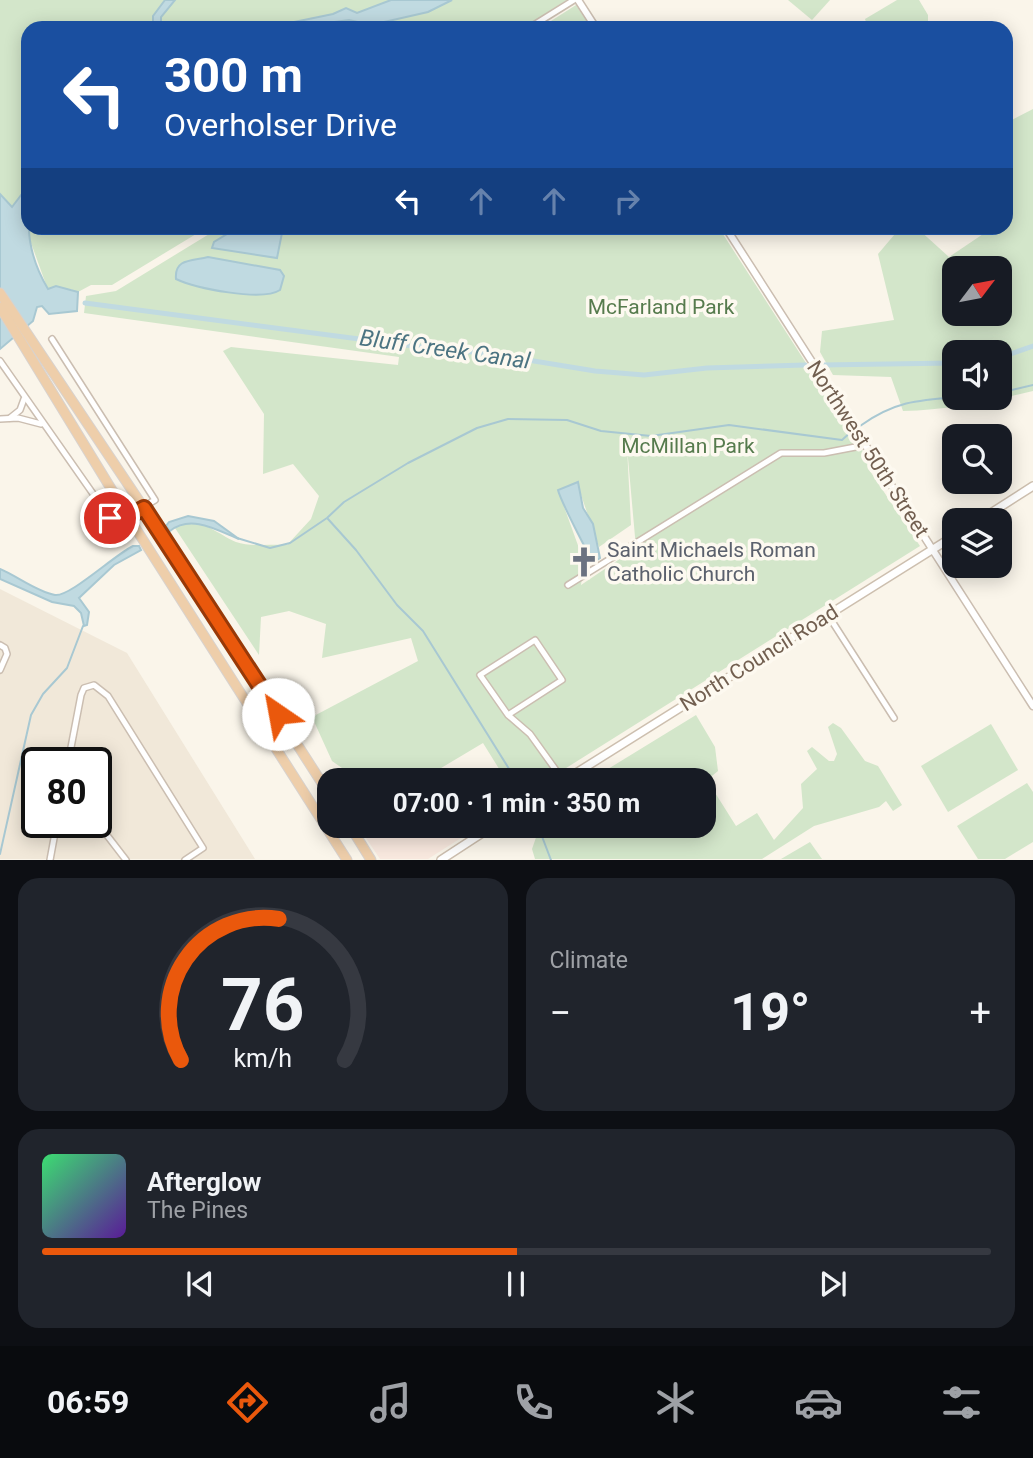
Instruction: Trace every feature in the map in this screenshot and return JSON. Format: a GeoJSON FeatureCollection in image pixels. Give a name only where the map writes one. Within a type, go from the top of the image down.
{"type":"FeatureCollection","features":[{"type":"Feature","properties":{"kind":"highway"},"geometry":{"type":"LineString","coordinates":[[0,293],[129,518],[347,859]]}},
{"type":"Feature","properties":{"kind":"highway"},"geometry":{"type":"LineString","coordinates":[[0,307],[144,508],[317,775]]}},
{"type":"Feature","properties":{"kind":"highway"},"geometry":{"type":"LineString","coordinates":[[358,838],[371,859]]}},
{"type":"Feature","properties":{"kind":"main road"},"geometry":{"type":"LineString","coordinates":[[999,508],[1033,486]]}},
{"type":"Feature","properties":{"kind":"main road","name":"North Council Road"},"geometry":{"type":"LineString","coordinates":[[583,768],[942,543]]}},
{"type":"Feature","properties":{"kind":"main road"},"geometry":{"type":"LineString","coordinates":[[441,859],[474,838]]}},
{"type":"Feature","properties":{"kind":"street"},"geometry":{"type":"LineString","coordinates":[[541,21],[576,0],[591,21]]}},
{"type":"Feature","properties":{"kind":"street","name":"Northwest 50th Street"},"geometry":{"type":"LineString","coordinates":[[731,235],[1033,706]]}},
{"type":"Feature","properties":{"kind":"street"},"geometry":{"type":"LineString","coordinates":[[0,361],[110,518],[118,522],[129,518],[155,500],[52,339]]}},
{"type":"Feature","properties":{"kind":"street"},"geometry":{"type":"LineString","coordinates":[[10,418],[20,410],[24,397]]}},
{"type":"Feature","properties":{"kind":"street"},"geometry":{"type":"LineString","coordinates":[[0,419],[28,419],[43,425]]}},
{"type":"Feature","properties":{"kind":"street"},"geometry":{"type":"LineString","coordinates":[[568,585],[781,453],[824,453],[866,445]]}},
{"type":"Feature","properties":{"kind":"street"},"geometry":{"type":"LineString","coordinates":[[828,615],[894,718]]}},
{"type":"Feature","properties":{"kind":"street"},"geometry":{"type":"LineString","coordinates":[[508,716],[562,680],[535,640],[481,675],[508,716],[530,734],[555,768]]}},
{"type":"Feature","properties":{"kind":"street"},"geometry":{"type":"LineString","coordinates":[[0,670],[7,654],[3,646]]}},
{"type":"Feature","properties":{"kind":"street"},"geometry":{"type":"LineString","coordinates":[[71,747],[81,695],[90,684],[108,696],[203,848],[185,859]]}},
{"type":"Feature","properties":{"kind":"street"},"geometry":{"type":"LineString","coordinates":[[50,859],[54,838]]}},
{"type":"Feature","properties":{"kind":"street"},"geometry":{"type":"LineString","coordinates":[[109,838],[126,859]]}},
{"type":"Feature","properties":{"kind":"shaded area"},"geometry":{"type":"Polygon","coordinates":[[[0,589],[127,653],[255,859],[0,859],[0,589]]]}},
{"type":"Feature","properties":{"kind":"shaded area"},"geometry":{"type":"Polygon","coordinates":[[[366,838],[461,838],[428,859],[380,859],[366,838]]]}},
{"type":"Feature","properties":{"kind":"green space"},"geometry":{"type":"Polygon","coordinates":[[[0,0],[567,0],[534,21],[21,21],[21,222],[0,194],[0,0]]]}},
{"type":"Feature","properties":{"kind":"green space"},"geometry":{"type":"Polygon","coordinates":[[[788,0],[830,0],[812,20],[788,0]]]}},
{"type":"Feature","properties":{"kind":"green space"},"geometry":{"type":"Polygon","coordinates":[[[897,0],[919,0],[928,15],[928,21],[865,19],[897,0]]]}},
{"type":"Feature","properties":{"kind":"green space"},"geometry":{"type":"Polygon","coordinates":[[[576,5],[586,21],[551,21],[576,5]]]}},
{"type":"Feature","properties":{"kind":"green space"},"geometry":{"type":"Polygon","coordinates":[[[1033,109],[1033,391],[1012,395],[1012,340],[942,340],[942,408],[903,411],[891,377],[833,375],[820,352],[822,331],[894,320],[878,254],[894,235],[925,235],[948,256],[942,256],[942,326],[1012,326],[1012,256],[950,256],[982,235],[1013,235],[1013,119],[1033,109]]]}},
{"type":"Feature","properties":{"kind":"green space"},"geometry":{"type":"Polygon","coordinates":[[[28,235],[194,235],[112,285],[91,285],[78,292],[70,289],[48,290],[28,235]]]}},
{"type":"Feature","properties":{"kind":"green space"},"geometry":{"type":"Polygon","coordinates":[[[208,235],[724,235],[875,470],[870,471],[920,546],[566,768],[499,768],[483,743],[441,768],[342,768],[332,761],[312,717],[418,661],[411,638],[322,658],[326,624],[289,611],[261,617],[259,655],[175,528],[182,523],[198,523],[242,544],[287,545],[311,519],[319,496],[293,464],[263,474],[264,414],[223,351],[231,347],[398,365],[399,357],[84,313],[86,296],[116,291],[208,235]],[[627,447],[631,525],[599,547],[581,495],[558,490],[584,562],[581,585],[636,548],[627,447]]]}},
{"type":"Feature","properties":{"kind":"green space"},"geometry":{"type":"Polygon","coordinates":[[[696,715],[715,747],[718,771],[716,773],[716,768],[610,768],[696,715]]]}},
{"type":"Feature","properties":{"kind":"green space"},"geometry":{"type":"Polygon","coordinates":[[[833,723],[841,728],[865,761],[878,766],[902,805],[893,811],[886,801],[879,807],[814,826],[762,859],[535,859],[532,849],[536,838],[716,838],[716,794],[736,826],[757,813],[774,840],[803,808],[801,784],[817,769],[807,751],[812,747],[829,761],[834,761],[837,754],[828,727],[833,723]]]}},
{"type":"Feature","properties":{"kind":"green space"},"geometry":{"type":"Polygon","coordinates":[[[991,724],[1018,770],[948,812],[921,766],[991,724]]]}},
{"type":"Feature","properties":{"kind":"green space"},"geometry":{"type":"Polygon","coordinates":[[[1027,783],[1033,792],[1033,842],[1005,859],[978,859],[957,826],[1027,783]]]}},
{"type":"Feature","properties":{"kind":"green space"},"geometry":{"type":"Polygon","coordinates":[[[810,842],[822,859],[781,859],[810,842]]]}},
{"type":"Feature","properties":{"kind":"water"},"geometry":{"type":"Polygon","coordinates":[[[165,0],[175,0],[161,17],[161,21],[153,21],[153,16],[165,0]]]}},
{"type":"Feature","properties":{"kind":"water"},"geometry":{"type":"Polygon","coordinates":[[[391,0],[452,0],[428,12],[389,21],[299,21],[333,14],[346,8],[357,13],[391,0]]]}},
{"type":"Feature","properties":{"kind":"water"},"geometry":{"type":"Polygon","coordinates":[[[0,194],[12,207],[21,195],[21,235],[30,235],[36,263],[48,289],[56,286],[78,292],[77,311],[49,314],[42,306],[37,307],[33,321],[0,349],[0,194]]]}},
{"type":"Feature","properties":{"kind":"water"},"geometry":{"type":"Polygon","coordinates":[[[226,235],[282,235],[277,258],[212,248],[214,242],[226,235]]]}},
{"type":"Feature","properties":{"kind":"water"},"geometry":{"type":"Polygon","coordinates":[[[208,257],[280,270],[284,276],[280,290],[259,295],[244,294],[213,290],[176,279],[176,272],[181,264],[208,257]]]}},
{"type":"Feature","properties":{"kind":"water"},"geometry":{"type":"Polygon","coordinates":[[[578,482],[583,508],[593,524],[600,558],[594,562],[558,490],[578,482]]]}},
{"type":"Feature","properties":{"kind":"water"},"geometry":{"type":"Polygon","coordinates":[[[188,516],[214,521],[239,539],[204,525],[187,524],[170,531],[166,526],[169,522],[188,516]]]}},
{"type":"Feature","properties":{"kind":"water"},"geometry":{"type":"Polygon","coordinates":[[[133,546],[139,546],[141,550],[114,565],[79,598],[89,612],[87,625],[84,626],[81,613],[74,606],[52,602],[0,579],[0,569],[41,591],[62,594],[133,546]]]}},
{"type":"Feature","properties":{"kind":"waterway","name":"Bluff Creek Canal"},"geometry":{"type":"LineString","coordinates":[[85,303],[491,354],[595,371],[644,375],[707,368],[805,365]]}},
{"type":"Feature","properties":{"kind":"waterway","name":"Bluff Creek Canal"},"geometry":{"type":"LineString","coordinates":[[1012,353],[1033,346]]}},
{"type":"Feature","properties":{"kind":"waterway","name":"Bluff Creek Canal"},"geometry":{"type":"LineString","coordinates":[[821,365],[942,363]]}},
{"type":"Feature","properties":{"kind":"waterway"},"geometry":{"type":"LineString","coordinates":[[1012,390],[1033,385]]}},
{"type":"Feature","properties":{"kind":"waterway"},"geometry":{"type":"LineString","coordinates":[[860,426],[884,411],[907,403],[942,398]]}},
{"type":"Feature","properties":{"kind":"waterway"},"geometry":{"type":"LineString","coordinates":[[237,538],[270,548],[290,543],[327,518],[344,502],[408,463],[477,428],[508,419],[567,420],[601,431],[651,436],[729,425],[842,440],[852,431]]}},
{"type":"Feature","properties":{"kind":"waterway"},"geometry":{"type":"LineString","coordinates":[[328,519],[356,550],[397,605],[423,631],[509,768]]}},
{"type":"Feature","properties":{"kind":"waterway"},"geometry":{"type":"LineString","coordinates":[[0,854],[31,715],[43,694],[67,668],[83,626]]}},
{"type":"Feature","properties":{"kind":"waterway"},"geometry":{"type":"LineString","coordinates":[[543,838],[551,860]]}},
{"type":"Feature","properties":{"kind":"place","name":"Saint Michaels Roman Catholic Church"},"geometry":{"type":"Point","coordinates":[584,562]}},
{"type":"Feature","properties":{"kind":"route"},"geometry":{"type":"LineString","coordinates":[[110,518],[118,522],[144,508],[278,714]]}},
{"type":"Feature","properties":{"kind":"park label","name":"McFarland Park"},"geometry":{"type":"Point","coordinates":[661,307]}},
{"type":"Feature","properties":{"kind":"park label","name":"McMillan Park"},"geometry":{"type":"Point","coordinates":[688,446]}}]}
